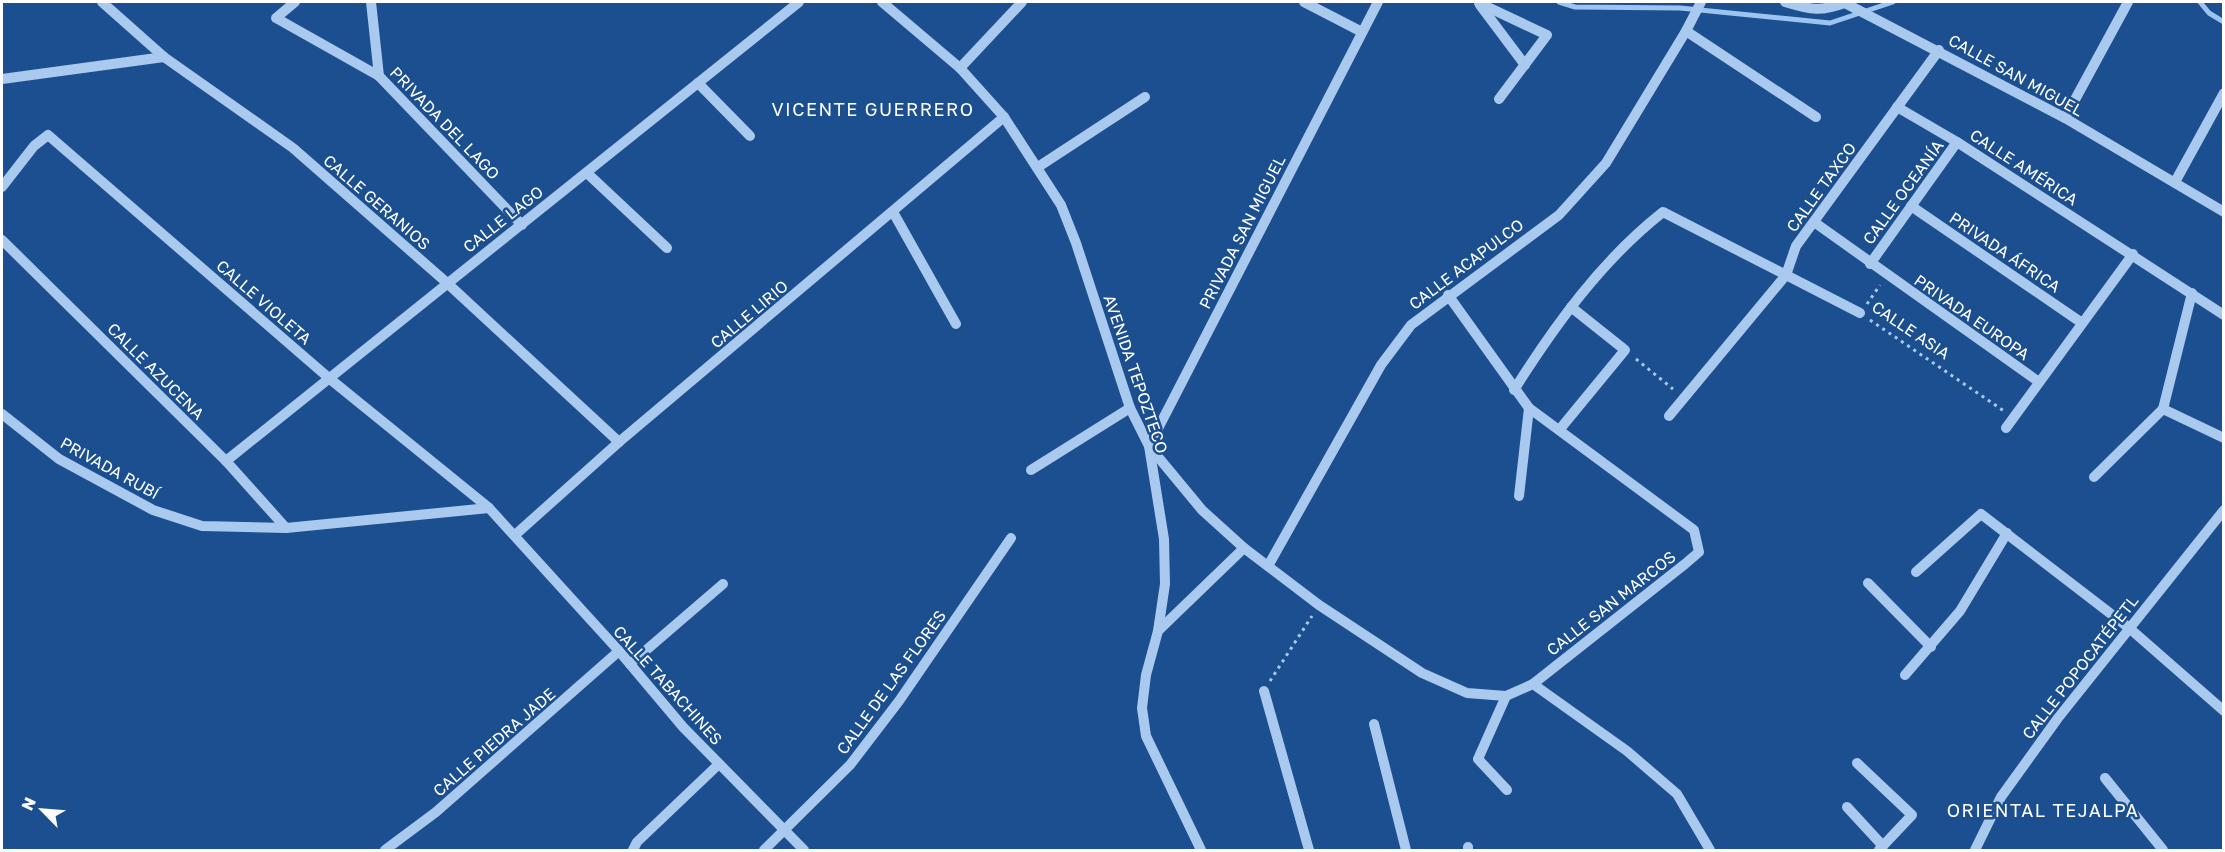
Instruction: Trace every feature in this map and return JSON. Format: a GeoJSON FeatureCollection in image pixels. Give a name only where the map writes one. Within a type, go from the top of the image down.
{"type":"FeatureCollection","features":[{"type":"Feature","properties":{"kind":"street","name":"CALLE GERANIOS"},"geometry":{"type":"LineString","coordinates":[[102,2],[164,57],[293,148],[446,282],[619,442]]}},
{"type":"Feature","properties":{"kind":"street","name":"PRIVADA DEL LAGO"},"geometry":{"type":"LineString","coordinates":[[295,2],[276,18],[379,76],[522,225]]}},
{"type":"Feature","properties":{"kind":"street"},"geometry":{"type":"LineString","coordinates":[[371,2],[379,76]]}},
{"type":"Feature","properties":{"kind":"street","name":"CALLE LAGO"},"geometry":{"type":"LineString","coordinates":[[226,461],[330,379],[446,282],[522,225],[799,2]]}},
{"type":"Feature","properties":{"kind":"street","name":"AVENIDA TEPOZTECO"},"geometry":{"type":"LineString","coordinates":[[882,2],[960,68],[1004,117],[1038,167],[1060,205],[1076,243],[1130,408],[1149,446],[1164,539],[1165,584],[1158,631],[1146,675],[1142,708],[1146,736],[1201,850]]}},
{"type":"Feature","properties":{"kind":"street"},"geometry":{"type":"LineString","coordinates":[[960,68],[1022,2]]}},
{"type":"Feature","properties":{"kind":"street"},"geometry":{"type":"LineString","coordinates":[[1304,2],[1362,32]]}},
{"type":"Feature","properties":{"kind":"street","name":"PRIVADA SAN MIGUEL"},"geometry":{"type":"LineString","coordinates":[[1149,446],[1378,2]]}},
{"type":"Feature","properties":{"kind":"street"},"geometry":{"type":"LineString","coordinates":[[1478,2],[1525,65]]}},
{"type":"Feature","properties":{"kind":"street"},"geometry":{"type":"LineString","coordinates":[[1478,2],[1546,35],[1499,99]]}},
{"type":"Feature","properties":{"kind":"street","name":"CALLE ACAPULCO"},"geometry":{"type":"LineString","coordinates":[[1268,566],[1381,365],[1411,325],[1448,295],[1559,215],[1606,163],[1686,31],[1701,2]]}},
{"type":"Feature","properties":{"kind":"street","name":"CALLE SAN MIGUEL"},"geometry":{"type":"LineString","coordinates":[[1785,2],[1809,9],[1828,9],[1847,4],[1940,50],[2065,118],[2223,212]]}},
{"type":"Feature","properties":{"kind":"street"},"geometry":{"type":"LineString","coordinates":[[2065,118],[2128,2]]}},
{"type":"Feature","properties":{"kind":"street"},"geometry":{"type":"LineString","coordinates":[[1686,31],[1816,117]]}},
{"type":"Feature","properties":{"kind":"street","name":"CALLE TAXCO"},"geometry":{"type":"LineString","coordinates":[[1669,416],[1786,275],[1797,246],[1940,50]]}},
{"type":"Feature","properties":{"kind":"street"},"geometry":{"type":"LineString","coordinates":[[2,79],[164,57]]}},
{"type":"Feature","properties":{"kind":"street"},"geometry":{"type":"LineString","coordinates":[[699,83],[750,136]]}},
{"type":"Feature","properties":{"kind":"street"},"geometry":{"type":"LineString","coordinates":[[2175,182],[2223,93]]}},
{"type":"Feature","properties":{"kind":"street"},"geometry":{"type":"LineString","coordinates":[[1038,167],[1145,97]]}},
{"type":"Feature","properties":{"kind":"street","name":"CALLE AMÉRICA"},"geometry":{"type":"LineString","coordinates":[[1897,107],[1957,142],[2133,254],[2223,315]]}},
{"type":"Feature","properties":{"kind":"street","name":"CALLE LIRIO"},"geometry":{"type":"LineString","coordinates":[[515,535],[619,442],[1004,117]]}},
{"type":"Feature","properties":{"kind":"street","name":"CALLE VIOLETA"},"geometry":{"type":"LineString","coordinates":[[2,187],[34,146],[48,135],[330,379],[489,508],[515,535]]}},
{"type":"Feature","properties":{"kind":"street","name":"CALLE OCEANÍA"},"geometry":{"type":"LineString","coordinates":[[1887,276],[1870,264],[1957,142]]}},
{"type":"Feature","properties":{"kind":"street"},"geometry":{"type":"LineString","coordinates":[[586,173],[667,248]]}},
{"type":"Feature","properties":{"kind":"street","name":"PRIVADA ÁFRICA"},"geometry":{"type":"LineString","coordinates":[[1911,206],[2082,323]]}},
{"type":"Feature","properties":{"kind":"street"},"geometry":{"type":"LineString","coordinates":[[893,212],[956,324]]}},
{"type":"Feature","properties":{"kind":"street","name":"CALLE ASIA"},"geometry":{"type":"LineString","coordinates":[[1571,307],[1635,234],[1663,212],[1860,313]]}},
{"type":"Feature","properties":{"kind":"street"},"geometry":{"type":"LineString","coordinates":[[1814,222],[1870,264]]}},
{"type":"Feature","properties":{"kind":"street","name":"CALLE AZUCENA"},"geometry":{"type":"LineString","coordinates":[[2,240],[226,461],[286,528]]}},
{"type":"Feature","properties":{"kind":"street"},"geometry":{"type":"LineString","coordinates":[[2006,428],[2133,254]]}},
{"type":"Feature","properties":{"kind":"street","name":"PRIVADA EUROPA"},"geometry":{"type":"LineString","coordinates":[[1887,276],[2039,382]]}},
{"type":"Feature","properties":{"kind":"street"},"geometry":{"type":"LineString","coordinates":[[2094,477],[2163,409],[2192,292]]}},
{"type":"Feature","properties":{"kind":"street","name":"CALLE SAN MARCOS"},"geometry":{"type":"LineString","coordinates":[[1448,295],[1529,408],[1694,530],[1699,552],[1533,684]]}},
{"type":"Feature","properties":{"kind":"street"},"geometry":{"type":"LineString","coordinates":[[1514,390],[1571,307],[1625,350],[1560,429]]}},
{"type":"Feature","properties":{"kind":"street"},"geometry":{"type":"LineString","coordinates":[[1031,470],[1130,408]]}},
{"type":"Feature","properties":{"kind":"street"},"geometry":{"type":"LineString","coordinates":[[1519,496],[1529,408]]}},
{"type":"Feature","properties":{"kind":"street"},"geometry":{"type":"LineString","coordinates":[[2163,409],[2223,438]]}},
{"type":"Feature","properties":{"kind":"street","name":"PRIVADA RUBÍ"},"geometry":{"type":"LineString","coordinates":[[2,414],[58,459],[153,510],[202,526],[286,528]]}},
{"type":"Feature","properties":{"kind":"street"},"geometry":{"type":"LineString","coordinates":[[1149,446],[1202,510],[1244,548],[1319,604],[1422,674],[1467,693],[1506,696],[1533,684],[1627,751],[1677,794],[1710,850]]}},
{"type":"Feature","properties":{"kind":"street"},"geometry":{"type":"LineString","coordinates":[[286,528],[489,508]]}},
{"type":"Feature","properties":{"kind":"street","name":"CALLE POPOCATÉPETL"},"geometry":{"type":"LineString","coordinates":[[1975,850],[2001,797],[2058,718],[2223,510]]}},
{"type":"Feature","properties":{"kind":"street"},"geometry":{"type":"LineString","coordinates":[[1916,572],[1981,513],[2128,627],[2223,711]]}},
{"type":"Feature","properties":{"kind":"street"},"geometry":{"type":"LineString","coordinates":[[1905,675],[1960,611],[2007,533]]}},
{"type":"Feature","properties":{"kind":"street","name":"CALLE TABACHINES"},"geometry":{"type":"LineString","coordinates":[[515,535],[619,651],[683,727],[784,833],[804,850]]}},
{"type":"Feature","properties":{"kind":"street","name":"CALLE DE LAS FLORES"},"geometry":{"type":"LineString","coordinates":[[764,850],[784,833],[850,765],[899,701],[1011,538]]}},
{"type":"Feature","properties":{"kind":"street"},"geometry":{"type":"LineString","coordinates":[[1158,631],[1244,548]]}},
{"type":"Feature","properties":{"kind":"street"},"geometry":{"type":"LineString","coordinates":[[1868,583],[1931,647]]}},
{"type":"Feature","properties":{"kind":"street"},"geometry":{"type":"LineString","coordinates":[[630,664],[723,584]]}},
{"type":"Feature","properties":{"kind":"street","name":"CALLE PIEDRA JADE"},"geometry":{"type":"LineString","coordinates":[[385,850],[436,812],[619,651]]}},
{"type":"Feature","properties":{"kind":"street"},"geometry":{"type":"LineString","coordinates":[[1264,691],[1309,850]]}},
{"type":"Feature","properties":{"kind":"street"},"geometry":{"type":"LineString","coordinates":[[1506,696],[1478,759],[1507,790]]}},
{"type":"Feature","properties":{"kind":"street"},"geometry":{"type":"LineString","coordinates":[[1374,724],[1406,850]]}},
{"type":"Feature","properties":{"kind":"street"},"geometry":{"type":"LineString","coordinates":[[1847,807],[1881,848],[1912,815],[1857,763]]}},
{"type":"Feature","properties":{"kind":"street"},"geometry":{"type":"LineString","coordinates":[[633,850],[637,842],[719,764]]}},
{"type":"Feature","properties":{"kind":"street"},"geometry":{"type":"LineString","coordinates":[[2105,778],[2163,850]]}},
{"type":"Feature","properties":{"kind":"path"},"geometry":{"type":"LineString","coordinates":[[1860,313],[1887,276]]}},
{"type":"Feature","properties":{"kind":"path","name":"CALLE ASIA"},"geometry":{"type":"LineString","coordinates":[[1860,313],[2014,417]]}},
{"type":"Feature","properties":{"kind":"path"},"geometry":{"type":"LineString","coordinates":[[1625,350],[1684,398]]}},
{"type":"Feature","properties":{"kind":"path"},"geometry":{"type":"LineString","coordinates":[[1264,691],[1319,604]]}},
{"type":"Feature","properties":{"kind":"waterway"},"geometry":{"type":"LineString","coordinates":[[1559,2],[1575,7],[1680,8],[1830,23],[1893,2]]}},
{"type":"Feature","properties":{"kind":"waterway"},"geometry":{"type":"LineString","coordinates":[[2200,2],[2209,13],[2224,22]]}},
{"type":"Feature","properties":{"kind":"district","name":"VICENTE GUERRERO"},"geometry":{"type":"Point","coordinates":[873,109]}},
{"type":"Feature","properties":{"kind":"district","name":"ORIENTAL TEJALPA"},"geometry":{"type":"Point","coordinates":[2043,810]}}]}
